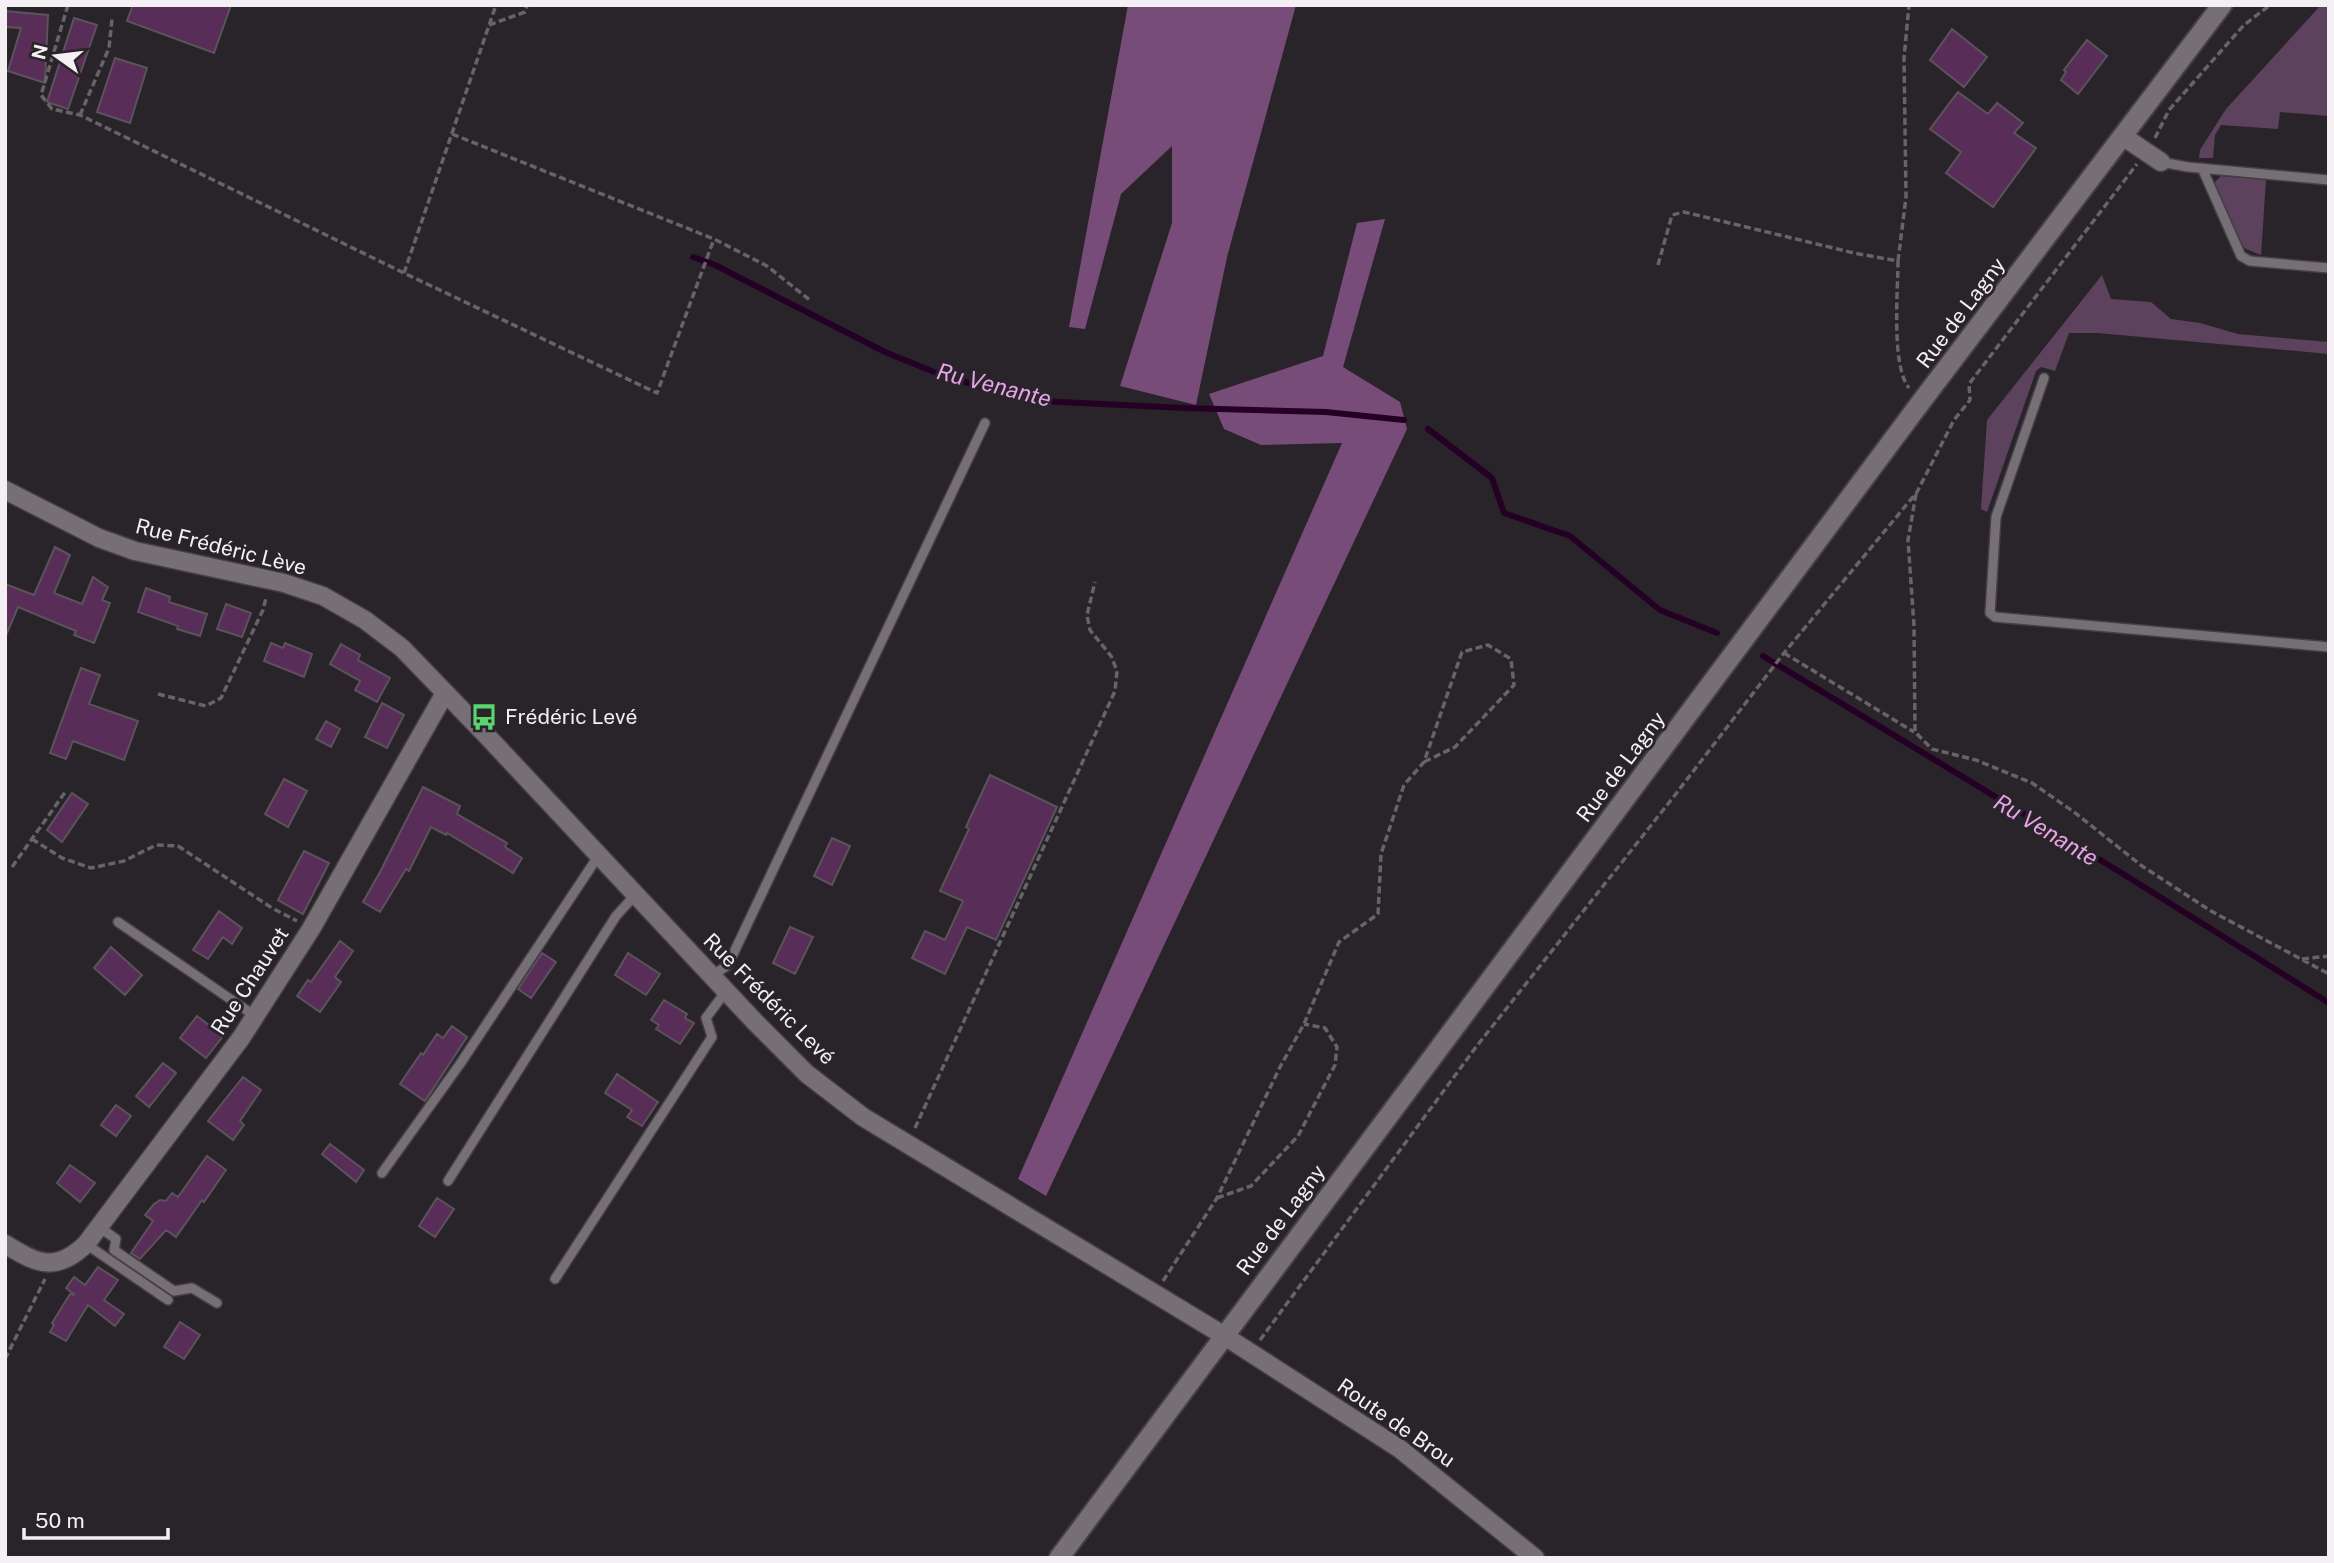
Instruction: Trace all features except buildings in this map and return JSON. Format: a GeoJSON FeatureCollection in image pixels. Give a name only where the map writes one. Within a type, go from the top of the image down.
{"type":"FeatureCollection","features":[{"type":"Feature","properties":{"kind":"main road","name":"Rue de Lagny"},"geometry":{"type":"LineString","coordinates":[[1059,1558],[1921,402],[2222,5]]}},
{"type":"Feature","properties":{"kind":"street"},"geometry":{"type":"LineString","coordinates":[[2124,136],[2161,162]]}},
{"type":"Feature","properties":{"kind":"street","name":"Rue Frédéric Lève"},"geometry":{"type":"LineString","coordinates":[[5,490],[99,538],[135,551],[271,580],[323,596],[365,620],[402,648],[445,693]]}},
{"type":"Feature","properties":{"kind":"street","name":"Rue Frédéric Levé"},"geometry":{"type":"LineString","coordinates":[[445,693],[807,1074],[863,1116],[907,1144],[1223,1335]]}},
{"type":"Feature","properties":{"kind":"street","name":"Rue Chauvet"},"geometry":{"type":"LineString","coordinates":[[54,1264],[75,1254],[86,1244],[241,1038],[311,929],[445,693]]}},
{"type":"Feature","properties":{"kind":"street"},"geometry":{"type":"LineString","coordinates":[[5,1244],[31,1260],[54,1264]]}},
{"type":"Feature","properties":{"kind":"street","name":"Route de Brou"},"geometry":{"type":"LineString","coordinates":[[1223,1335],[1400,1449],[1535,1558]]}},
{"type":"Feature","properties":{"kind":"lane"},"geometry":{"type":"LineString","coordinates":[[2161,162],[2329,180]]}},
{"type":"Feature","properties":{"kind":"lane"},"geometry":{"type":"LineString","coordinates":[[2202,168],[2241,256],[2250,261],[2329,268]]}},
{"type":"Feature","properties":{"kind":"lane"},"geometry":{"type":"LineString","coordinates":[[2045,378],[1997,517],[1990,613],[1995,617],[2329,648]]}},
{"type":"Feature","properties":{"kind":"lane"},"geometry":{"type":"LineString","coordinates":[[712,976],[728,965],[985,423]]}},
{"type":"Feature","properties":{"kind":"lane"},"geometry":{"type":"LineString","coordinates":[[382,1173],[460,1064],[599,855]]}},
{"type":"Feature","properties":{"kind":"lane"},"geometry":{"type":"LineString","coordinates":[[448,1181],[616,916],[636,894]]}},
{"type":"Feature","properties":{"kind":"lane"},"geometry":{"type":"LineString","coordinates":[[118,922],[255,1016]]}},
{"type":"Feature","properties":{"kind":"lane"},"geometry":{"type":"LineString","coordinates":[[555,1279],[712,1037],[706,1018],[726,991]]}},
{"type":"Feature","properties":{"kind":"lane"},"geometry":{"type":"LineString","coordinates":[[99,1227],[116,1239],[114,1250],[174,1291],[192,1287],[217,1303]]}},
{"type":"Feature","properties":{"kind":"lane"},"geometry":{"type":"LineString","coordinates":[[86,1244],[168,1300]]}},
{"type":"Feature","properties":{"kind":"path"},"geometry":{"type":"LineString","coordinates":[[68,5],[41,94],[52,108],[80,115],[657,393],[714,239]]}},
{"type":"Feature","properties":{"kind":"path"},"geometry":{"type":"LineString","coordinates":[[404,273],[496,5]]}},
{"type":"Feature","properties":{"kind":"path"},"geometry":{"type":"LineString","coordinates":[[489,25],[525,12],[527,5]]}},
{"type":"Feature","properties":{"kind":"path"},"geometry":{"type":"LineString","coordinates":[[1909,5],[1904,58],[1906,197],[1898,261],[1898,346],[1903,380],[1921,402]]}},
{"type":"Feature","properties":{"kind":"path"},"geometry":{"type":"LineString","coordinates":[[1250,1353],[1476,1047],[1784,653],[1917,492],[1954,420],[1970,400],[1969,384],[2146,151],[2169,110],[2244,25],[2270,5]]}},
{"type":"Feature","properties":{"kind":"path"},"geometry":{"type":"LineString","coordinates":[[80,115],[109,48],[112,19]]}},
{"type":"Feature","properties":{"kind":"path"},"geometry":{"type":"LineString","coordinates":[[452,134],[714,239],[767,266],[811,301]]}},
{"type":"Feature","properties":{"kind":"path"},"geometry":{"type":"LineString","coordinates":[[1658,265],[1672,215],[1684,212],[1898,261]]}},
{"type":"Feature","properties":{"kind":"path"},"geometry":{"type":"LineString","coordinates":[[1914,732],[1914,626],[1908,540],[1917,492]]}},
{"type":"Feature","properties":{"kind":"path"},"geometry":{"type":"LineString","coordinates":[[158,694],[206,706],[221,698],[263,610],[271,580]]}},
{"type":"Feature","properties":{"kind":"path"},"geometry":{"type":"LineString","coordinates":[[907,1144],[1115,691],[1117,671],[1111,656],[1090,630],[1087,615],[1095,582]]}},
{"type":"Feature","properties":{"kind":"path"},"geometry":{"type":"LineString","coordinates":[[1154,1294],[1217,1198],[1280,1067],[1304,1024],[1339,942],[1378,914],[1381,854],[1404,785],[1424,762],[1462,652],[1488,645],[1511,659],[1514,685],[1455,747],[1424,762]]}},
{"type":"Feature","properties":{"kind":"path"},"geometry":{"type":"LineString","coordinates":[[1784,653],[1914,732],[1932,749],[1976,761],[2032,783],[2074,812],[2142,866],[2211,911],[2329,974]]}},
{"type":"Feature","properties":{"kind":"path"},"geometry":{"type":"LineString","coordinates":[[12,867],[65,790]]}},
{"type":"Feature","properties":{"kind":"path"},"geometry":{"type":"LineString","coordinates":[[32,839],[62,858],[91,868],[124,861],[156,845],[178,846],[272,908],[311,929]]}},
{"type":"Feature","properties":{"kind":"path"},"geometry":{"type":"LineString","coordinates":[[2300,959],[2329,956]]}},
{"type":"Feature","properties":{"kind":"path"},"geometry":{"type":"LineString","coordinates":[[1217,1198],[1251,1186],[1298,1136],[1335,1065],[1337,1047],[1325,1028],[1304,1024]]}},
{"type":"Feature","properties":{"kind":"path"},"geometry":{"type":"LineString","coordinates":[[5,1359],[54,1264]]}},
{"type":"Feature","properties":{"kind":"shaded area"},"geometry":{"type":"Polygon","coordinates":[[[1128,5],[1296,5],[1227,257],[1196,405],[1120,386],[1172,223],[1172,146],[1121,194],[1085,329],[1069,327],[1128,5]]]}},
{"type":"Feature","properties":{"kind":"shaded area"},"geometry":{"type":"Polygon","coordinates":[[[2321,5],[2329,5],[2329,116],[2280,112],[2278,129],[2221,125],[2215,135],[2213,158],[2199,158],[2200,150],[2226,109],[2321,5]]]}},
{"type":"Feature","properties":{"kind":"shaded area"},"geometry":{"type":"Polygon","coordinates":[[[2221,176],[2266,180],[2261,255],[2239,243],[2213,184],[2221,176]]]}},
{"type":"Feature","properties":{"kind":"shaded area"},"geometry":{"type":"Polygon","coordinates":[[[1385,219],[1343,367],[1400,402],[1407,429],[1046,1196],[1018,1179],[1342,443],[1261,445],[1224,429],[1209,394],[1323,356],[1357,223],[1385,219]]]}},
{"type":"Feature","properties":{"kind":"shaded area"},"geometry":{"type":"Polygon","coordinates":[[[2102,275],[2111,299],[2151,302],[2171,319],[2200,323],[2238,334],[2329,342],[2329,354],[2098,333],[2069,333],[2055,371],[2041,367],[2036,371],[1987,512],[1981,509],[1987,420],[2102,275]]]}},
{"type":"Feature","properties":{"kind":"waterway","name":"Ru Venante"},"geometry":{"type":"LineString","coordinates":[[693,257],[715,265],[885,352],[949,378],[1040,401],[1326,412],[1404,420]]}},
{"type":"Feature","properties":{"kind":"waterway","name":"Ru Venante"},"geometry":{"type":"LineString","coordinates":[[1428,429],[1492,478],[1504,513],[1570,536],[1660,610],[1717,633]]}},
{"type":"Feature","properties":{"kind":"waterway","name":"Ru Venante"},"geometry":{"type":"LineString","coordinates":[[1763,656],[2120,872],[2329,1003]]}},
{"type":"Feature","properties":{"kind":"place","name":"Frédéric Levé"},"geometry":{"type":"Point","coordinates":[484,717]}}]}
